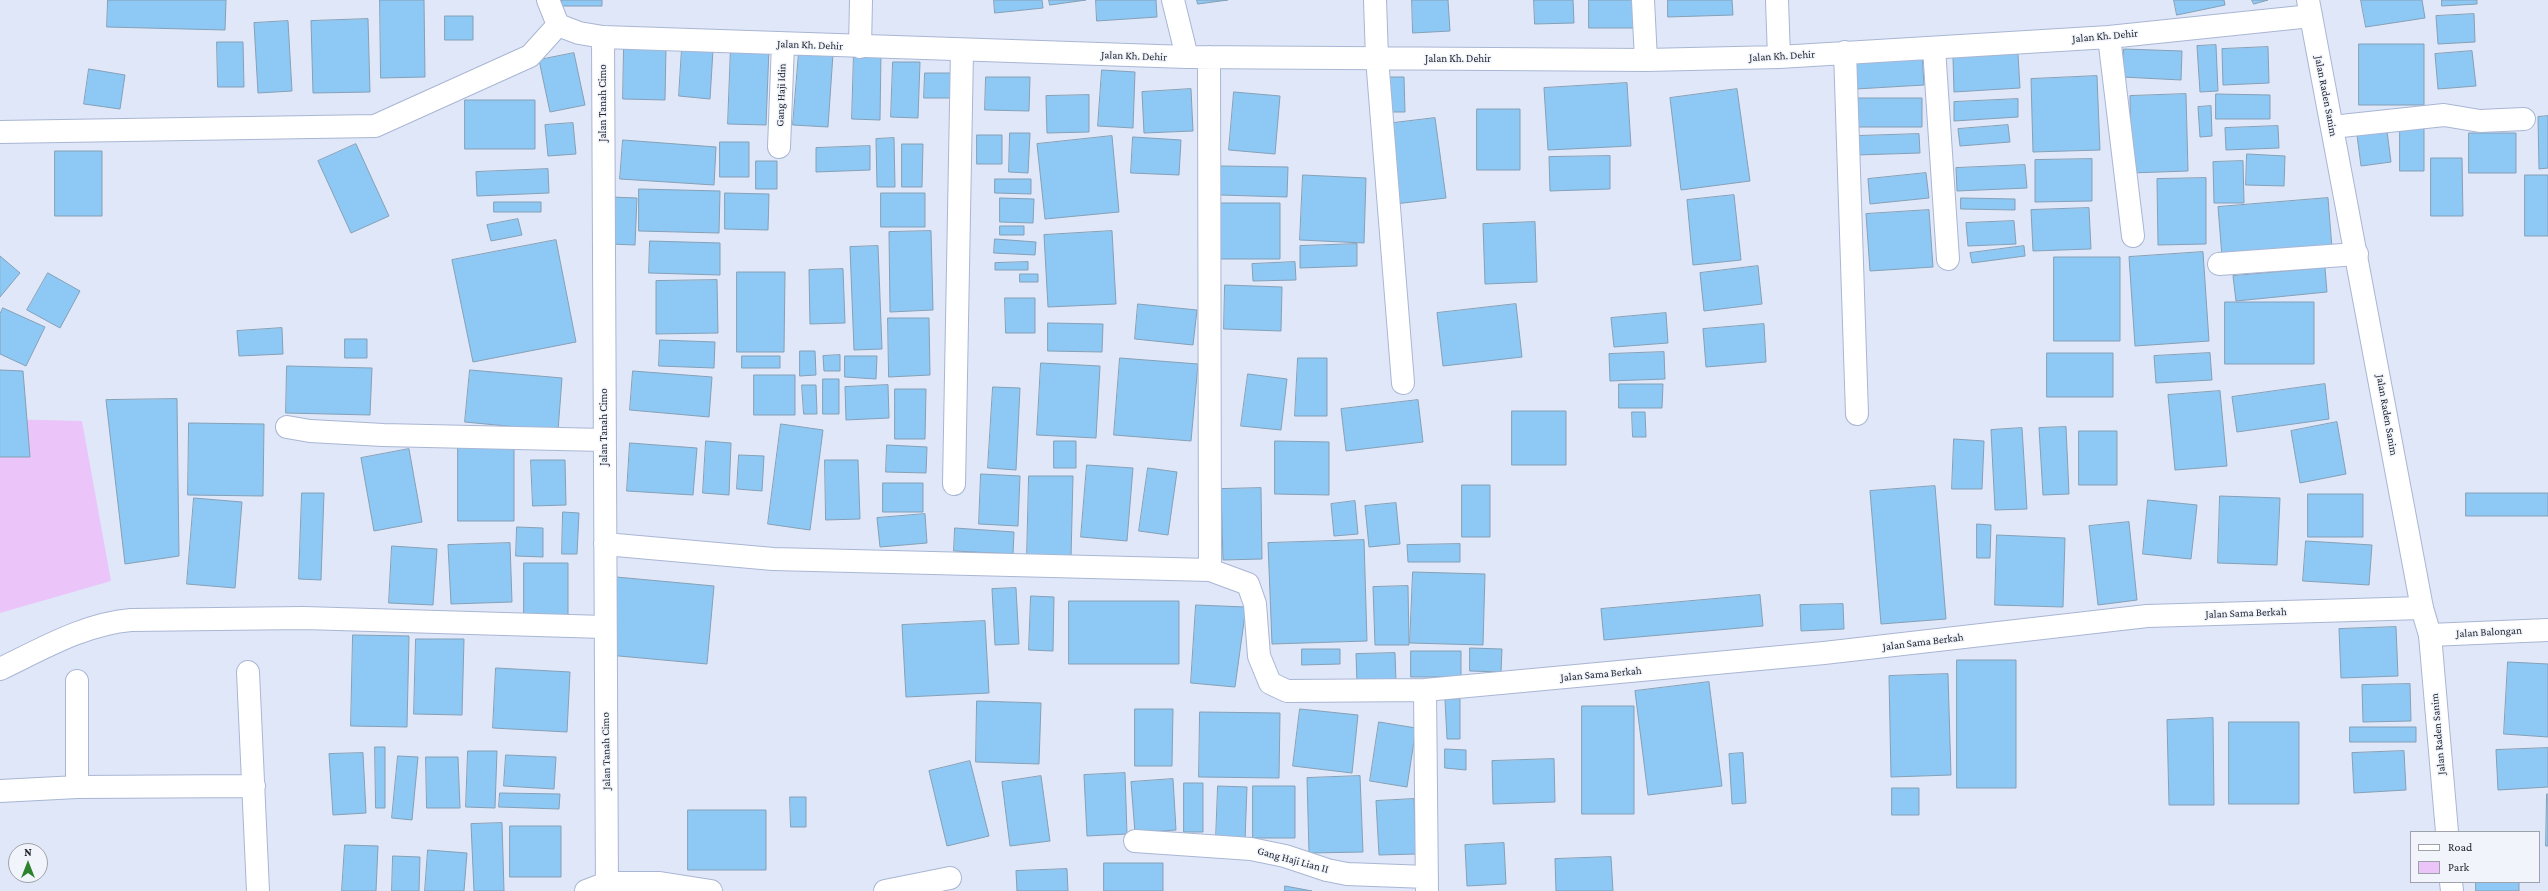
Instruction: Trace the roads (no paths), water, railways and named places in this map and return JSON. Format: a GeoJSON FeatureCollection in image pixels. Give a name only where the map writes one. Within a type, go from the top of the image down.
{"type":"FeatureCollection","features":[{"type":"Feature","properties":{"kind":"street"},"geometry":{"type":"LineString","coordinates":[[548,0],[558,25],[579,33],[603,38]]}},
{"type":"Feature","properties":{"kind":"street"},"geometry":{"type":"LineString","coordinates":[[860,47],[861,0]]}},
{"type":"Feature","properties":{"kind":"street"},"geometry":{"type":"LineString","coordinates":[[1174,0],[1187,57]]}},
{"type":"Feature","properties":{"kind":"street"},"geometry":{"type":"LineString","coordinates":[[1375,0],[1377,58],[1403,383]]}},
{"type":"Feature","properties":{"kind":"street"},"geometry":{"type":"LineString","coordinates":[[1643,0],[1646,60]]}},
{"type":"Feature","properties":{"kind":"street"},"geometry":{"type":"LineString","coordinates":[[1776,0],[1779,57]]}},
{"type":"Feature","properties":{"kind":"street","name":"Jalan Kh. Dehir"},"geometry":{"type":"LineString","coordinates":[[603,38],[962,51],[1187,57],[1646,60],[1779,57],[2109,37],[2309,8]]}},
{"type":"Feature","properties":{"kind":"street","name":"Jalan Raden Sanim"},"geometry":{"type":"LineString","coordinates":[[2309,8],[2357,254],[2422,608],[2430,635],[2447,831]]}},
{"type":"Feature","properties":{"kind":"street"},"geometry":{"type":"LineString","coordinates":[[0,132],[375,126],[530,56],[558,25]]}},
{"type":"Feature","properties":{"kind":"street"},"geometry":{"type":"LineString","coordinates":[[2109,37],[2133,236]]}},
{"type":"Feature","properties":{"kind":"street","name":"Jalan Tanah Cimo"},"geometry":{"type":"LineString","coordinates":[[603,38],[604,627],[607,887]]}},
{"type":"Feature","properties":{"kind":"street","name":"Gang Haji Idin"},"geometry":{"type":"LineString","coordinates":[[779,147],[783,44]]}},
{"type":"Feature","properties":{"kind":"street"},"geometry":{"type":"LineString","coordinates":[[1934,48],[1948,259]]}},
{"type":"Feature","properties":{"kind":"street"},"geometry":{"type":"LineString","coordinates":[[954,484],[962,51]]}},
{"type":"Feature","properties":{"kind":"street"},"geometry":{"type":"LineString","coordinates":[[1846,52],[1857,414]]}},
{"type":"Feature","properties":{"kind":"street"},"geometry":{"type":"LineString","coordinates":[[605,544],[773,559],[1210,570],[1209,57]]}},
{"type":"Feature","properties":{"kind":"street"},"geometry":{"type":"LineString","coordinates":[[2332,127],[2444,115],[2480,121],[2524,118]]}},
{"type":"Feature","properties":{"kind":"street"},"geometry":{"type":"LineString","coordinates":[[2219,264],[2357,254]]}},
{"type":"Feature","properties":{"kind":"street"},"geometry":{"type":"LineString","coordinates":[[287,427],[310,431],[383,435],[604,440]]}},
{"type":"Feature","properties":{"kind":"street","name":"Jalan Sama Berkah"},"geometry":{"type":"LineString","coordinates":[[1210,570],[1248,584],[1255,604],[1259,656],[1270,683],[1287,691],[1425,690],[1816,654],[2148,616],[2422,608]]}},
{"type":"Feature","properties":{"kind":"street"},"geometry":{"type":"LineString","coordinates":[[0,668],[77,632],[108,622],[131,620],[304,618],[604,627]]}},
{"type":"Feature","properties":{"kind":"street","name":"Jalan Balongan"},"geometry":{"type":"LineString","coordinates":[[2430,635],[2548,630]]}},
{"type":"Feature","properties":{"kind":"street"},"geometry":{"type":"LineString","coordinates":[[248,672],[258,891]]}},
{"type":"Feature","properties":{"kind":"street"},"geometry":{"type":"LineString","coordinates":[[77,681],[77,787]]}},
{"type":"Feature","properties":{"kind":"street"},"geometry":{"type":"LineString","coordinates":[[1425,690],[1427,884]]}},
{"type":"Feature","properties":{"kind":"street"},"geometry":{"type":"LineString","coordinates":[[0,791],[77,787],[254,786]]}},
{"type":"Feature","properties":{"kind":"street","name":"Gang Haji Lian II"},"geometry":{"type":"LineString","coordinates":[[1135,841],[1251,849],[1285,856],[1327,870],[1347,874],[1427,884]]}},
{"type":"Feature","properties":{"kind":"street"},"geometry":{"type":"LineString","coordinates":[[885,891],[950,878]]}},
{"type":"Feature","properties":{"kind":"street"},"geometry":{"type":"LineString","coordinates":[[586,891],[607,887],[660,883],[711,891]]}}]}
